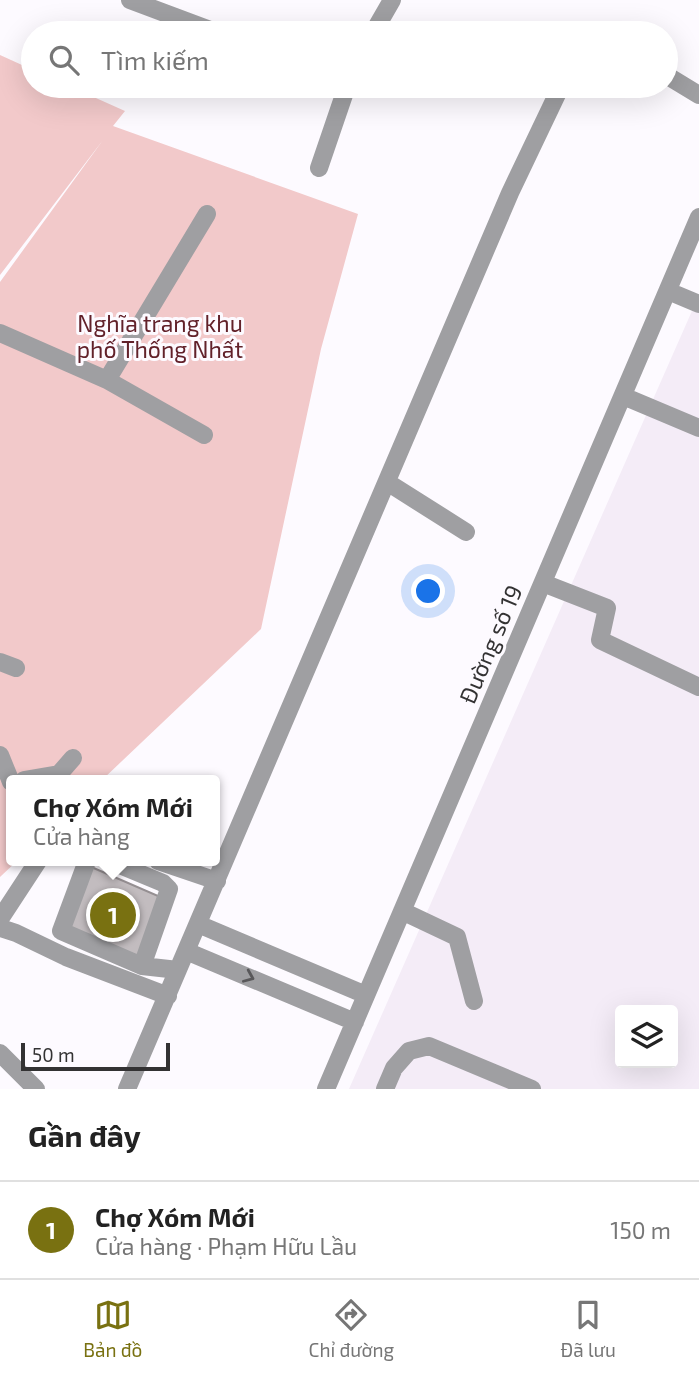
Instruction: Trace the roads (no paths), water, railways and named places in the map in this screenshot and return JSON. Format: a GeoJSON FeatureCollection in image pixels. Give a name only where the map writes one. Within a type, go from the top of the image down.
{"type":"FeatureCollection","features":[{"type":"Feature","properties":{"kind":"street"},"geometry":{"type":"LineString","coordinates":[[131,0],[186,21]]}},
{"type":"Feature","properties":{"kind":"street"},"geometry":{"type":"LineString","coordinates":[[380,21],[392,0]]}},
{"type":"Feature","properties":{"kind":"street"},"geometry":{"type":"LineString","coordinates":[[678,82],[699,94]]}},
{"type":"Feature","properties":{"kind":"street"},"geometry":{"type":"LineString","coordinates":[[319,168],[343,98]]}},
{"type":"Feature","properties":{"kind":"street"},"geometry":{"type":"LineString","coordinates":[[127,1089],[510,192],[555,98]]}},
{"type":"Feature","properties":{"kind":"street"},"geometry":{"type":"LineString","coordinates":[[107,380],[207,214]]}},
{"type":"Feature","properties":{"kind":"street","name":"Đường số 19"},"geometry":{"type":"LineString","coordinates":[[326,1089],[699,217]]}},
{"type":"Feature","properties":{"kind":"street"},"geometry":{"type":"LineString","coordinates":[[668,291],[699,304]]}},
{"type":"Feature","properties":{"kind":"street"},"geometry":{"type":"LineString","coordinates":[[0,333],[107,380],[204,435]]}},
{"type":"Feature","properties":{"kind":"street"},"geometry":{"type":"LineString","coordinates":[[623,396],[699,428]]}},
{"type":"Feature","properties":{"kind":"street"},"geometry":{"type":"LineString","coordinates":[[387,482],[466,532]]}},
{"type":"Feature","properties":{"kind":"street"},"geometry":{"type":"LineString","coordinates":[[543,583],[607,608],[600,640],[699,687]]}},
{"type":"Feature","properties":{"kind":"street"},"geometry":{"type":"LineString","coordinates":[[0,755],[9,775]]}},
{"type":"Feature","properties":{"kind":"street"},"geometry":{"type":"LineString","coordinates":[[53,775],[59,774],[72,758]]}},
{"type":"Feature","properties":{"kind":"street"},"geometry":{"type":"LineString","coordinates":[[35,866],[0,924],[135,985],[168,996]]}},
{"type":"Feature","properties":{"kind":"street"},"geometry":{"type":"LineString","coordinates":[[85,866],[61,931],[142,966],[178,970]]}},
{"type":"Feature","properties":{"kind":"street"},"geometry":{"type":"LineString","coordinates":[[122,866],[163,883],[169,889],[142,966]]}},
{"type":"Feature","properties":{"kind":"street"},"geometry":{"type":"LineString","coordinates":[[173,866],[217,881]]}},
{"type":"Feature","properties":{"kind":"street"},"geometry":{"type":"LineString","coordinates":[[402,911],[457,937],[474,1001]]}},
{"type":"Feature","properties":{"kind":"street"},"geometry":{"type":"LineString","coordinates":[[198,924],[366,995]]}},
{"type":"Feature","properties":{"kind":"street"},"geometry":{"type":"LineString","coordinates":[[186,951],[355,1021]]}},
{"type":"Feature","properties":{"kind":"street"},"geometry":{"type":"LineString","coordinates":[[385,1089],[394,1068],[409,1051],[429,1046],[532,1089]]}},
{"type":"Feature","properties":{"kind":"street"},"geometry":{"type":"LineString","coordinates":[[0,1053],[36,1089]]}},
{"type":"Feature","properties":{"kind":"place","name":"Chợ Xóm Mới"},"geometry":{"type":"Point","coordinates":[113,915]}},
{"type":"Feature","properties":{"kind":"park label","name":"Nghĩa trang khu phố Thống Nhất"},"geometry":{"type":"Point","coordinates":[160,336]}}]}
